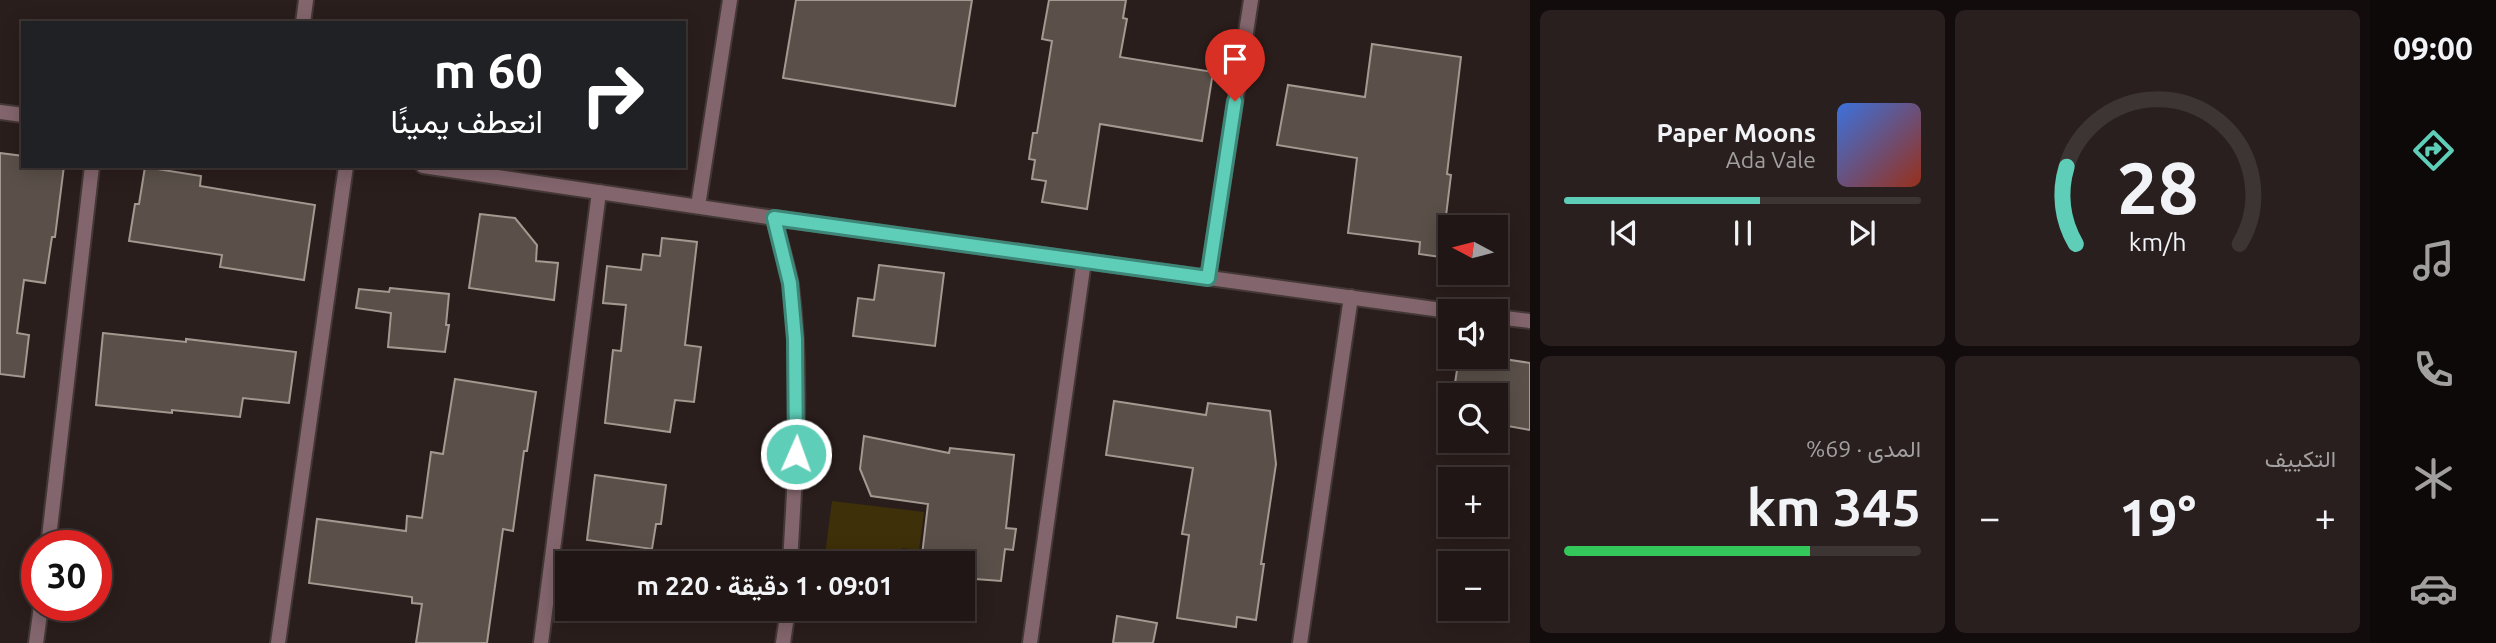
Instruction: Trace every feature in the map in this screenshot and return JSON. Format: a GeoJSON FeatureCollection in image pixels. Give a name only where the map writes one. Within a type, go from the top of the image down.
{"type":"FeatureCollection","features":[{"type":"Feature","properties":{"kind":"street"},"geometry":{"type":"LineString","coordinates":[[303,21],[306,0]]}},
{"type":"Feature","properties":{"kind":"street"},"geometry":{"type":"LineString","coordinates":[[698,206],[730,0]]}},
{"type":"Feature","properties":{"kind":"street"},"geometry":{"type":"LineString","coordinates":[[1208,278],[1251,0]]}},
{"type":"Feature","properties":{"kind":"street"},"geometry":{"type":"LineString","coordinates":[[0,112],[21,115]]}},
{"type":"Feature","properties":{"kind":"street"},"geometry":{"type":"LineString","coordinates":[[50,530],[92,168]]}},
{"type":"Feature","properties":{"kind":"street"},"geometry":{"type":"LineString","coordinates":[[278,643],[346,168]]}},
{"type":"Feature","properties":{"kind":"street"},"geometry":{"type":"LineString","coordinates":[[437,168],[774,218],[1438,309]]}},
{"type":"Feature","properties":{"kind":"street"},"geometry":{"type":"LineString","coordinates":[[541,643],[599,192]]}},
{"type":"Feature","properties":{"kind":"street"},"geometry":{"type":"LineString","coordinates":[[774,218],[790,283],[795,339],[797,426],[791,551]]}},
{"type":"Feature","properties":{"kind":"street"},"geometry":{"type":"LineString","coordinates":[[1030,643],[1084,261]]}},
{"type":"Feature","properties":{"kind":"street"},"geometry":{"type":"LineString","coordinates":[[1300,643],[1351,297]]}},
{"type":"Feature","properties":{"kind":"street"},"geometry":{"type":"LineString","coordinates":[[1508,318],[1530,321]]}},
{"type":"Feature","properties":{"kind":"street"},"geometry":{"type":"LineString","coordinates":[[36,643],[39,621]]}},
{"type":"Feature","properties":{"kind":"street"},"geometry":{"type":"LineString","coordinates":[[783,643],[786,621]]}},
{"type":"Feature","properties":{"kind":"shaded area"},"geometry":{"type":"Polygon","coordinates":[[[832,501],[924,512],[919,550],[902,548],[902,551],[826,551],[832,501]]]}},
{"type":"Feature","properties":{"kind":"building"},"geometry":{"type":"Polygon","coordinates":[[[796,0],[972,0],[955,106],[783,78],[796,0]]]}},
{"type":"Feature","properties":{"kind":"building"},"geometry":{"type":"Polygon","coordinates":[[[1049,0],[1126,0],[1123,18],[1127,19],[1120,57],[1213,72],[1202,141],[1100,124],[1087,209],[1042,202],[1046,181],[1032,179],[1035,160],[1029,159],[1033,133],[1037,133],[1052,41],[1042,39],[1049,0]]]}},
{"type":"Feature","properties":{"kind":"building"},"geometry":{"type":"Polygon","coordinates":[[[1372,44],[1461,57],[1447,174],[1451,175],[1446,215],[1438,215],[1438,257],[1419,254],[1420,242],[1348,233],[1357,158],[1277,145],[1288,85],[1365,97],[1372,44]]]}},
{"type":"Feature","properties":{"kind":"building"},"geometry":{"type":"Polygon","coordinates":[[[0,153],[21,156],[21,168],[64,168],[55,237],[52,237],[45,283],[24,280],[17,333],[29,335],[24,377],[0,374],[0,153]]]}},
{"type":"Feature","properties":{"kind":"building"},"geometry":{"type":"Polygon","coordinates":[[[145,168],[151,168],[201,176],[200,186],[315,205],[304,280],[220,267],[222,255],[129,241],[135,204],[139,204],[145,168]]]}},
{"type":"Feature","properties":{"kind":"building"},"geometry":{"type":"Polygon","coordinates":[[[480,214],[515,218],[537,245],[536,261],[558,263],[554,300],[469,288],[480,214]]]}},
{"type":"Feature","properties":{"kind":"building"},"geometry":{"type":"Polygon","coordinates":[[[662,238],[697,242],[685,345],[701,347],[694,402],[675,400],[670,432],[605,423],[613,350],[621,351],[626,305],[603,303],[607,266],[641,270],[643,254],[660,256],[662,238]]]}},
{"type":"Feature","properties":{"kind":"building"},"geometry":{"type":"Polygon","coordinates":[[[879,265],[944,273],[935,346],[853,336],[858,298],[874,300],[879,265]]]}},
{"type":"Feature","properties":{"kind":"building"},"geometry":{"type":"Polygon","coordinates":[[[390,288],[449,294],[446,325],[449,325],[445,352],[388,347],[391,313],[356,308],[359,289],[389,292],[390,288]]]}},
{"type":"Feature","properties":{"kind":"building"},"geometry":{"type":"Polygon","coordinates":[[[103,333],[186,342],[186,339],[296,352],[289,403],[243,398],[240,417],[96,405],[103,333]]]}},
{"type":"Feature","properties":{"kind":"building"},"geometry":{"type":"Polygon","coordinates":[[[1508,360],[1530,363],[1530,430],[1508,426],[1508,383],[1455,383],[1457,369],[1508,369],[1508,360]]]}},
{"type":"Feature","properties":{"kind":"building"},"geometry":{"type":"Polygon","coordinates":[[[455,379],[536,392],[527,451],[524,451],[513,531],[503,529],[487,643],[416,643],[422,604],[412,603],[412,597],[309,583],[317,519],[406,531],[407,516],[422,518],[431,452],[443,454],[455,379]]]}},
{"type":"Feature","properties":{"kind":"building"},"geometry":{"type":"Polygon","coordinates":[[[1114,401],[1206,415],[1208,403],[1270,411],[1276,464],[1261,564],[1264,564],[1256,620],[1237,617],[1236,627],[1177,618],[1189,535],[1182,534],[1193,468],[1106,455],[1114,401]]]}},
{"type":"Feature","properties":{"kind":"building"},"geometry":{"type":"Polygon","coordinates":[[[864,436],[949,453],[950,448],[1014,455],[1006,528],[1016,529],[1013,550],[1005,549],[1001,581],[975,579],[975,551],[923,551],[928,504],[871,496],[860,469],[864,436]]]}},
{"type":"Feature","properties":{"kind":"building"},"geometry":{"type":"Polygon","coordinates":[[[595,475],[666,485],[661,524],[656,524],[652,549],[587,540],[595,475]]]}},
{"type":"Feature","properties":{"kind":"building"},"geometry":{"type":"Polygon","coordinates":[[[1117,616],[1157,623],[1153,643],[1113,643],[1117,616]]]}},
{"type":"Feature","properties":{"kind":"route"},"geometry":{"type":"LineString","coordinates":[[796,454],[795,339],[790,283],[774,218],[1208,278],[1235,101]]}}]}
